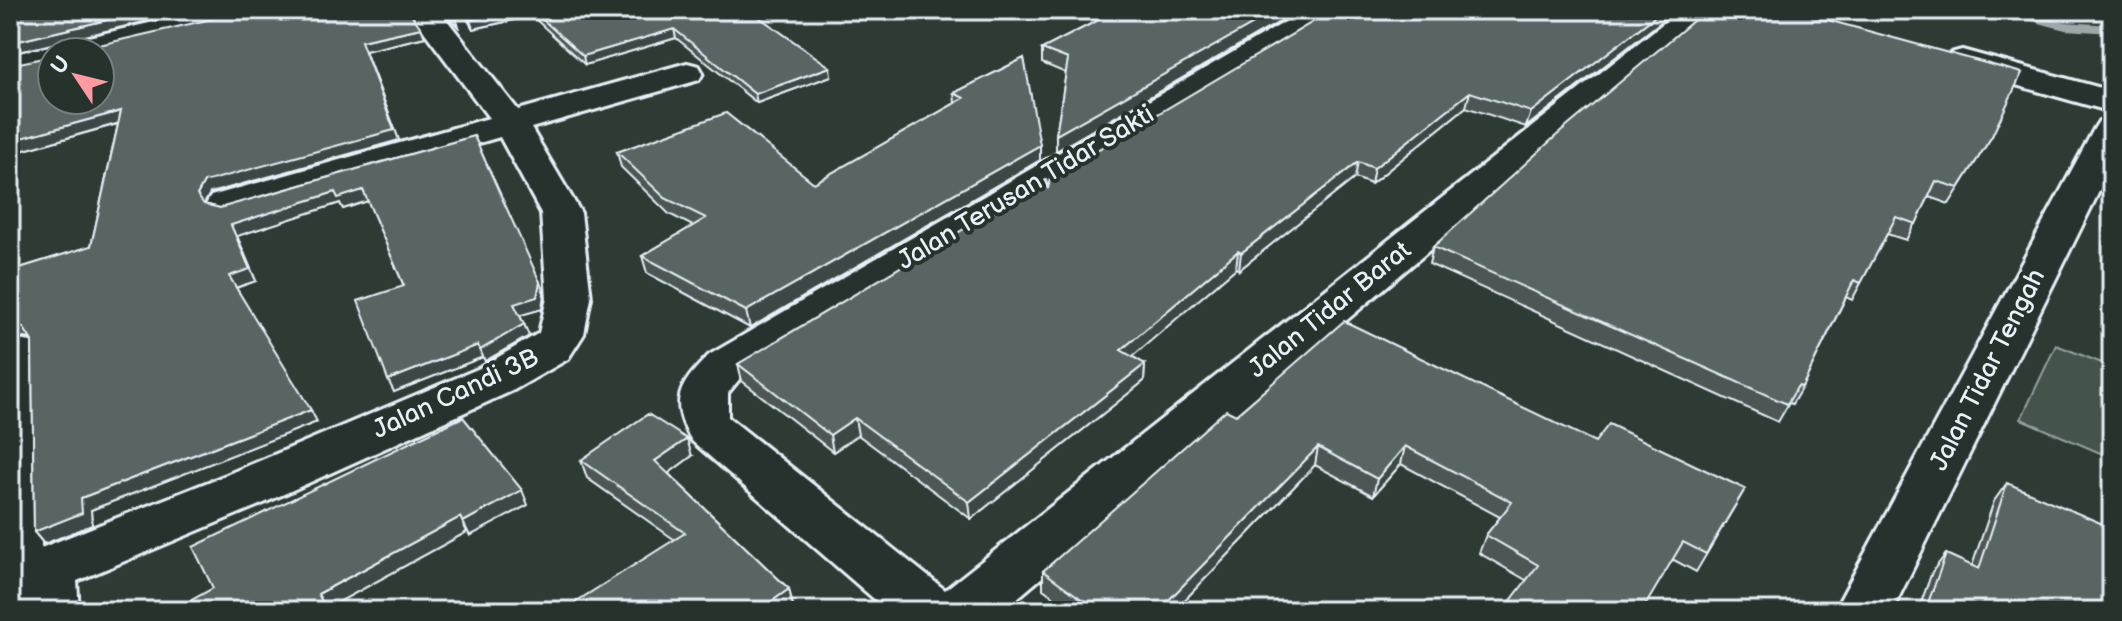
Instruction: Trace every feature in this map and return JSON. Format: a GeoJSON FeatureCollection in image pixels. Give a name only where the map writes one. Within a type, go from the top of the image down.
{"type":"FeatureCollection","features":[{"type":"Feature","properties":{"kind":"street"},"geometry":{"type":"LineString","coordinates":[[116,40],[245,10]]}},
{"type":"Feature","properties":{"kind":"street","name":"Jalan Candi 3B"},"geometry":{"type":"LineString","coordinates":[[30,587],[441,404],[532,362],[552,348],[561,334],[569,298],[561,213],[511,124],[423,10]]}},
{"type":"Feature","properties":{"kind":"street","name":"Jalan Terusan Tidar Sakti"},"geometry":{"type":"LineString","coordinates":[[929,611],[704,425],[701,396],[725,366],[1327,10]]}},
{"type":"Feature","properties":{"kind":"street","name":"Jalan Tidar Barat"},"geometry":{"type":"LineString","coordinates":[[961,611],[1699,10]]}},
{"type":"Feature","properties":{"kind":"street"},"geometry":{"type":"LineString","coordinates":[[1930,52],[2112,102]]}},
{"type":"Feature","properties":{"kind":"street"},"geometry":{"type":"LineString","coordinates":[[10,65],[36,59]]}},
{"type":"Feature","properties":{"kind":"street"},"geometry":{"type":"LineString","coordinates":[[225,204],[687,73]]}},
{"type":"Feature","properties":{"kind":"street","name":"Jalan Tidar Tengah"},"geometry":{"type":"LineString","coordinates":[[1863,611],[2112,129]]}},
{"type":"Feature","properties":{"kind":"street"},"geometry":{"type":"LineString","coordinates":[[15,353],[30,587]]}},
{"type":"Feature","properties":{"kind":"shaded area"},"geometry":{"type":"Polygon","coordinates":[[[2056,345],[2112,367],[2112,458],[2021,419],[2056,345]]]}},
{"type":"Feature","properties":{"kind":"building"},"geometry":{"type":"Polygon","coordinates":[[[10,10],[149,10],[36,36],[10,43],[10,10]]]}},
{"type":"Feature","properties":{"kind":"building"},"geometry":{"type":"Polygon","coordinates":[[[250,10],[408,10],[421,28],[361,41],[394,130],[204,182],[197,195],[204,204],[220,208],[474,136],[540,282],[537,297],[514,304],[524,324],[480,350],[478,345],[388,380],[358,301],[404,286],[363,190],[338,198],[335,192],[231,225],[250,269],[229,276],[311,410],[81,498],[82,513],[34,532],[32,341],[23,327],[10,326],[10,271],[91,246],[121,111],[116,112],[116,41],[250,10]]]}},
{"type":"Feature","properties":{"kind":"building"},"geometry":{"type":"Polygon","coordinates":[[[464,10],[517,10],[470,20],[464,10]]]}},
{"type":"Feature","properties":{"kind":"building"},"geometry":{"type":"Polygon","coordinates":[[[532,10],[749,10],[830,67],[755,94],[674,29],[583,56],[532,10]]]}},
{"type":"Feature","properties":{"kind":"building"},"geometry":{"type":"Polygon","coordinates":[[[1118,10],[1278,10],[1056,135],[1068,59],[1042,49],[1118,10]]]}},
{"type":"Feature","properties":{"kind":"building"},"geometry":{"type":"Polygon","coordinates":[[[1333,10],[1663,10],[1531,112],[1470,92],[1374,168],[1358,162],[1241,253],[1238,251],[1121,350],[1145,364],[969,502],[855,418],[830,435],[738,364],[1046,180],[1048,189],[1050,178],[1333,10]]]}},
{"type":"Feature","properties":{"kind":"building"},"geometry":{"type":"Polygon","coordinates":[[[1706,10],[1791,10],[2022,73],[1992,136],[1959,188],[1936,181],[1916,224],[1896,217],[1861,283],[1854,280],[1802,387],[1798,386],[1787,404],[1433,247],[1557,135],[1706,10]]]}},
{"type":"Feature","properties":{"kind":"building"},"geometry":{"type":"Polygon","coordinates":[[[1024,58],[1040,145],[746,311],[642,256],[706,218],[665,198],[617,152],[726,113],[814,183],[964,98],[954,93],[1024,58]]]}},
{"type":"Feature","properties":{"kind":"building"},"geometry":{"type":"Polygon","coordinates":[[[36,60],[36,116],[102,116],[10,141],[10,65],[36,60]]]}},
{"type":"Feature","properties":{"kind":"building"},"geometry":{"type":"Polygon","coordinates":[[[1344,321],[1595,442],[1609,424],[1745,489],[1706,554],[1683,542],[1642,611],[1503,611],[1538,565],[1486,535],[1512,502],[1405,446],[1377,479],[1318,447],[1158,611],[1098,611],[1043,571],[1226,410],[1236,415],[1344,321]]]}},
{"type":"Feature","properties":{"kind":"building"},"geometry":{"type":"Polygon","coordinates":[[[648,414],[687,439],[655,461],[789,589],[758,611],[561,611],[685,533],[581,460],[648,414]]]}},
{"type":"Feature","properties":{"kind":"building"},"geometry":{"type":"Polygon","coordinates":[[[463,417],[522,490],[463,522],[460,517],[318,594],[326,609],[321,611],[172,611],[213,588],[193,547],[463,417]]]}},
{"type":"Feature","properties":{"kind":"building"},"geometry":{"type":"Polygon","coordinates":[[[2007,483],[2112,528],[2112,611],[1925,611],[1946,554],[1979,569],[2007,483]]]}},
{"type":"Feature","properties":{"kind":"waterway"},"geometry":{"type":"LineString","coordinates":[[1997,10],[2065,26],[2112,29]]}}]}
